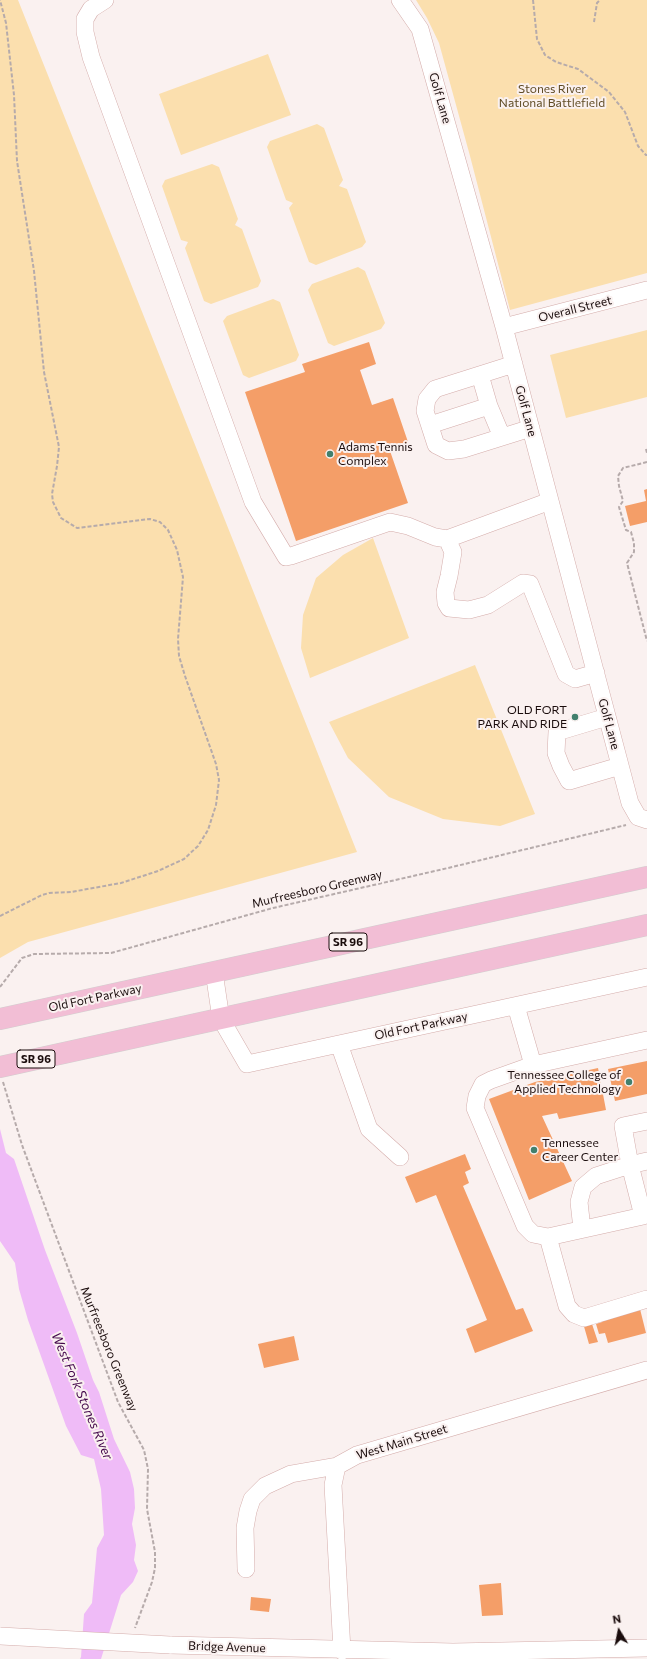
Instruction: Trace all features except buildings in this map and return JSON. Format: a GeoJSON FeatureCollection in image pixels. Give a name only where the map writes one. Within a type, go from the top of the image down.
{"type":"FeatureCollection","features":[{"type":"Feature","properties":{"kind":"main road","name":"Old Fort Parkway"},"geometry":{"type":"LineString","coordinates":[[0,1019],[647,877]]}},
{"type":"Feature","properties":{"kind":"main road","name":"SR 96"},"geometry":{"type":"LineString","coordinates":[[1,1073],[72,1051],[647,925]]}},
{"type":"Feature","properties":{"kind":"street"},"geometry":{"type":"LineString","coordinates":[[105,0],[91,9],[85,19],[84,32],[91,58],[253,502],[260,511],[273,537],[286,557],[390,522],[408,526],[435,537],[447,540],[550,501]]}},
{"type":"Feature","properties":{"kind":"street","name":"Golf Lane"},"geometry":{"type":"LineString","coordinates":[[400,0],[420,29],[504,327],[630,803],[642,818]]}},
{"type":"Feature","properties":{"kind":"street","name":"Overall Street"},"geometry":{"type":"LineString","coordinates":[[504,327],[647,290]]}},
{"type":"Feature","properties":{"kind":"street"},"geometry":{"type":"LineString","coordinates":[[514,364],[435,389],[427,399],[425,411],[436,444],[448,451],[464,449],[531,428]]}},
{"type":"Feature","properties":{"kind":"street"},"geometry":{"type":"LineString","coordinates":[[480,375],[489,406],[502,437]]}},
{"type":"Feature","properties":{"kind":"street"},"geometry":{"type":"LineString","coordinates":[[430,425],[489,406]]}},
{"type":"Feature","properties":{"kind":"street"},"geometry":{"type":"LineString","coordinates":[[447,540],[453,552],[450,576],[445,592],[446,603],[449,608],[469,610],[488,605],[523,584],[530,584],[566,674],[575,679],[596,673]]}},
{"type":"Feature","properties":{"kind":"street"},"geometry":{"type":"LineString","coordinates":[[607,717],[557,732],[556,753],[569,781],[620,766]]}},
{"type":"Feature","properties":{"kind":"street","name":"Old Fort Parkway"},"geometry":{"type":"LineString","coordinates":[[214,972],[221,1019],[247,1064],[647,977]]}},
{"type":"Feature","properties":{"kind":"street"},"geometry":{"type":"LineString","coordinates":[[516,1006],[533,1065]]}},
{"type":"Feature","properties":{"kind":"street"},"geometry":{"type":"LineString","coordinates":[[647,1040],[533,1065],[491,1080],[483,1084],[477,1096],[475,1108],[525,1226],[533,1234],[548,1237],[582,1229],[646,1220],[630,1165],[623,1126],[647,1121]]}},
{"type":"Feature","properties":{"kind":"street"},"geometry":{"type":"LineString","coordinates":[[340,1044],[369,1129],[400,1157]]}},
{"type":"Feature","properties":{"kind":"street"},"geometry":{"type":"LineString","coordinates":[[582,1229],[579,1202],[583,1187],[596,1176],[647,1161]]}},
{"type":"Feature","properties":{"kind":"street"},"geometry":{"type":"LineString","coordinates":[[548,1237],[567,1306],[574,1314],[584,1318],[647,1300]]}},
{"type":"Feature","properties":{"kind":"street","name":"West Main Street"},"geometry":{"type":"LineString","coordinates":[[246,1569],[245,1528],[248,1511],[252,1499],[265,1486],[291,1474],[337,1466],[357,1455],[647,1370]]}},
{"type":"Feature","properties":{"kind":"street"},"geometry":{"type":"LineString","coordinates":[[337,1466],[333,1485],[342,1651]]}},
{"type":"Feature","properties":{"kind":"street","name":"Bridge Avenue"},"geometry":{"type":"LineString","coordinates":[[0,1636],[170,1645],[230,1653],[272,1654],[342,1651],[573,1654],[647,1648]]}},
{"type":"Feature","properties":{"kind":"path"},"geometry":{"type":"LineString","coordinates":[[0,0],[6,23],[14,95],[17,161],[34,271],[47,390],[58,447],[57,466],[52,494],[53,502],[61,518],[77,528],[150,519],[160,522],[168,530],[177,550],[183,577],[178,639],[179,656],[216,764],[219,780],[216,805],[208,830],[198,846],[184,859],[158,871],[121,883],[71,892],[49,893],[0,916]]}},
{"type":"Feature","properties":{"kind":"path"},"geometry":{"type":"LineString","coordinates":[[533,0],[537,39],[544,55],[556,62],[578,69],[609,92],[625,112],[638,146],[647,155]]}},
{"type":"Feature","properties":{"kind":"path"},"geometry":{"type":"LineString","coordinates":[[594,22],[597,13],[597,3],[600,0]]}},
{"type":"Feature","properties":{"kind":"path"},"geometry":{"type":"LineString","coordinates":[[646,449],[647,453]]}},
{"type":"Feature","properties":{"kind":"path"},"geometry":{"type":"LineString","coordinates":[[647,462],[624,468],[618,476],[623,502],[619,507],[626,530],[631,532],[634,543],[634,552],[627,563],[647,641]]}},
{"type":"Feature","properties":{"kind":"path","name":"Murfreesboro Greenway"},"geometry":{"type":"LineString","coordinates":[[0,987],[22,958],[34,954],[111,953],[273,908],[625,826],[642,818]]}},
{"type":"Feature","properties":{"kind":"path","name":"Murfreesboro Greenway"},"geometry":{"type":"LineString","coordinates":[[1,1073],[22,1145],[118,1402],[144,1450],[148,1469],[147,1509],[155,1552],[155,1568],[152,1582],[134,1630]]}},
{"type":"Feature","properties":{"kind":"green space"},"geometry":{"type":"Polygon","coordinates":[[[0,0],[18,0],[357,852],[28,942],[0,958],[0,0]]]}},
{"type":"Feature","properties":{"kind":"green space","name":"Stones River National Battlefield"},"geometry":{"type":"Polygon","coordinates":[[[416,0],[647,0],[647,273],[510,310],[439,43],[427,18],[416,0]]]}},
{"type":"Feature","properties":{"kind":"green space"},"geometry":{"type":"Polygon","coordinates":[[[268,54],[291,115],[181,155],[159,94],[268,54]]]}},
{"type":"Feature","properties":{"kind":"green space"},"geometry":{"type":"Polygon","coordinates":[[[317,124],[324,128],[343,180],[339,186],[347,189],[366,242],[362,247],[316,265],[309,262],[289,208],[293,203],[286,200],[267,147],[270,141],[317,124]]]}},
{"type":"Feature","properties":{"kind":"green space"},"geometry":{"type":"Polygon","coordinates":[[[212,164],[219,167],[238,219],[235,225],[242,229],[261,281],[258,287],[211,304],[204,301],[185,248],[188,242],[181,240],[162,186],[165,180],[212,164]]]}},
{"type":"Feature","properties":{"kind":"green space"},"geometry":{"type":"Polygon","coordinates":[[[358,267],[365,271],[385,323],[381,329],[334,346],[328,343],[308,290],[312,284],[358,267]]]}},
{"type":"Feature","properties":{"kind":"green space"},"geometry":{"type":"Polygon","coordinates":[[[273,299],[280,302],[299,355],[296,361],[249,378],[243,375],[223,321],[227,316],[273,299]]]}},
{"type":"Feature","properties":{"kind":"green space"},"geometry":{"type":"Polygon","coordinates":[[[647,330],[647,397],[566,418],[550,355],[647,330]]]}},
{"type":"Feature","properties":{"kind":"green space"},"geometry":{"type":"Polygon","coordinates":[[[373,538],[409,638],[310,678],[301,648],[303,615],[316,578],[343,555],[373,538]]]}},
{"type":"Feature","properties":{"kind":"green space"},"geometry":{"type":"Polygon","coordinates":[[[475,665],[535,814],[500,826],[443,819],[389,797],[348,758],[329,722],[475,665]]]}},
{"type":"Feature","properties":{"kind":"water","name":"West Fork Stones River"},"geometry":{"type":"Polygon","coordinates":[[[0,1129],[6,1153],[14,1159],[45,1250],[77,1333],[93,1380],[99,1392],[114,1439],[130,1472],[134,1489],[135,1508],[132,1524],[136,1545],[134,1560],[138,1571],[133,1582],[121,1595],[101,1659],[80,1659],[84,1614],[92,1603],[97,1548],[104,1535],[101,1489],[94,1459],[81,1455],[66,1426],[28,1320],[19,1289],[15,1263],[0,1241],[0,1129]]]}},
{"type":"Feature","properties":{"kind":"place","name":"Adams Tennis Complex"},"geometry":{"type":"Point","coordinates":[330,454]}},
{"type":"Feature","properties":{"kind":"place","name":"OLD FORT PARK AND RIDE"},"geometry":{"type":"Point","coordinates":[575,717]}},
{"type":"Feature","properties":{"kind":"place","name":"Tennessee College of Applied Technology"},"geometry":{"type":"Point","coordinates":[629,1082]}},
{"type":"Feature","properties":{"kind":"place","name":"Tennessee Career Center"},"geometry":{"type":"Point","coordinates":[534,1150]}}]}
